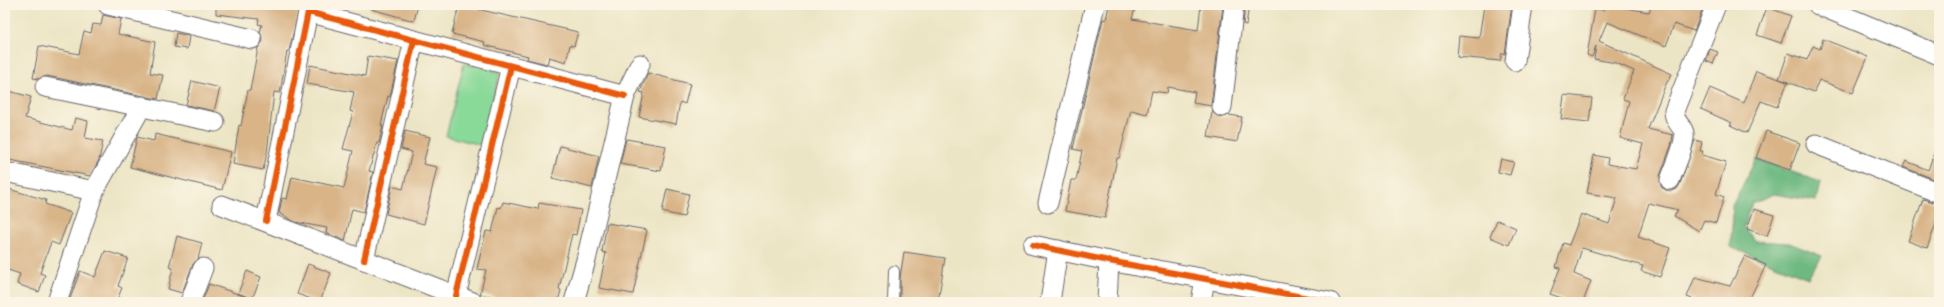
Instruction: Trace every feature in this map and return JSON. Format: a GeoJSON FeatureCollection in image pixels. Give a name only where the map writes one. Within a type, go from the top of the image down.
{"type":"FeatureCollection","features":[{"type":"Feature","properties":{"kind":"street"},"geometry":{"type":"LineString","coordinates":[[108,5],[164,12],[252,39]]}},
{"type":"Feature","properties":{"kind":"street"},"geometry":{"type":"LineString","coordinates":[[1048,203],[1095,5]]}},
{"type":"Feature","properties":{"kind":"street"},"geometry":{"type":"LineString","coordinates":[[1222,107],[1234,5]]}},
{"type":"Feature","properties":{"kind":"street"},"geometry":{"type":"LineString","coordinates":[[1515,61],[1523,5]]}},
{"type":"Feature","properties":{"kind":"street"},"geometry":{"type":"LineString","coordinates":[[1670,180],[1684,141],[1684,133],[1674,119],[1674,111],[1716,5]]}},
{"type":"Feature","properties":{"kind":"street"},"geometry":{"type":"LineString","coordinates":[[1818,5],[1939,55]]}},
{"type":"Feature","properties":{"kind":"street"},"geometry":{"type":"LineString","coordinates":[[266,221],[308,12],[625,96]]}},
{"type":"Feature","properties":{"kind":"street"},"geometry":{"type":"LineString","coordinates":[[364,260],[414,40]]}},
{"type":"Feature","properties":{"kind":"street"},"geometry":{"type":"LineString","coordinates":[[574,302],[586,260],[625,96],[640,64]]}},
{"type":"Feature","properties":{"kind":"street"},"geometry":{"type":"LineString","coordinates":[[222,205],[464,299],[511,66]]}},
{"type":"Feature","properties":{"kind":"street"},"geometry":{"type":"LineString","coordinates":[[45,87],[215,122]]}},
{"type":"Feature","properties":{"kind":"street"},"geometry":{"type":"LineString","coordinates":[[57,302],[94,191],[142,106]]}},
{"type":"Feature","properties":{"kind":"street"},"geometry":{"type":"LineString","coordinates":[[1816,144],[1939,193]]}},
{"type":"Feature","properties":{"kind":"street"},"geometry":{"type":"LineString","coordinates":[[5,172],[94,191]]}},
{"type":"Feature","properties":{"kind":"street"},"geometry":{"type":"LineString","coordinates":[[1033,245],[1298,299],[1330,302]]}},
{"type":"Feature","properties":{"kind":"street"},"geometry":{"type":"LineString","coordinates":[[1050,302],[1058,250]]}},
{"type":"Feature","properties":{"kind":"street"},"geometry":{"type":"LineString","coordinates":[[1107,302],[1109,261]]}},
{"type":"Feature","properties":{"kind":"street"},"geometry":{"type":"LineString","coordinates":[[190,302],[204,268]]}},
{"type":"Feature","properties":{"kind":"street"},"geometry":{"type":"LineString","coordinates":[[1201,302],[1205,279]]}},
{"type":"Feature","properties":{"kind":"lane"},"geometry":{"type":"LineString","coordinates":[[893,302],[894,271]]}},
{"type":"Feature","properties":{"kind":"green space"},"geometry":{"type":"Polygon","coordinates":[[[464,63],[500,72],[481,145],[446,136],[464,63]]]}},
{"type":"Feature","properties":{"kind":"green space"},"geometry":{"type":"Polygon","coordinates":[[[1756,159],[1820,182],[1816,201],[1774,194],[1752,203],[1743,227],[1756,241],[1789,243],[1822,256],[1808,278],[1730,247],[1733,217],[1732,206],[1756,159]]]}},
{"type":"Feature","properties":{"kind":"building"},"geometry":{"type":"Polygon","coordinates":[[[216,5],[300,5],[289,51],[287,51],[280,93],[274,92],[267,153],[263,170],[233,164],[239,125],[241,126],[248,90],[250,90],[258,48],[263,41],[260,32],[262,25],[258,24],[259,19],[216,14],[216,5]]]}},
{"type":"Feature","properties":{"kind":"building"},"geometry":{"type":"Polygon","coordinates":[[[371,5],[418,5],[414,21],[371,9],[371,5]]]}},
{"type":"Feature","properties":{"kind":"building"},"geometry":{"type":"Polygon","coordinates":[[[459,5],[578,32],[574,46],[570,45],[566,62],[549,57],[547,64],[527,59],[528,56],[484,45],[485,42],[452,34],[459,5]]]}},
{"type":"Feature","properties":{"kind":"building"},"geometry":{"type":"Polygon","coordinates":[[[1109,5],[1136,5],[1132,19],[1198,30],[1201,5],[1223,5],[1211,106],[1193,103],[1195,92],[1168,87],[1167,93],[1152,91],[1147,114],[1131,110],[1119,158],[1117,158],[1105,218],[1065,211],[1071,180],[1076,180],[1082,151],[1073,149],[1103,19],[1106,20],[1109,5]]]}},
{"type":"Feature","properties":{"kind":"building"},"geometry":{"type":"Polygon","coordinates":[[[1245,5],[1249,5],[1246,25],[1243,24],[1245,5]]]}},
{"type":"Feature","properties":{"kind":"building"},"geometry":{"type":"Polygon","coordinates":[[[1484,5],[1512,5],[1505,54],[1502,53],[1500,61],[1457,57],[1459,36],[1479,38],[1484,5]]]}},
{"type":"Feature","properties":{"kind":"building"},"geometry":{"type":"Polygon","coordinates":[[[1605,5],[1649,12],[1652,5],[1704,5],[1694,31],[1674,24],[1666,46],[1607,22],[1599,41],[1672,74],[1665,86],[1648,129],[1673,135],[1671,146],[1660,176],[1661,187],[1671,191],[1677,189],[1695,140],[1702,142],[1700,151],[1703,151],[1702,155],[1726,162],[1716,194],[1724,197],[1716,223],[1704,220],[1699,231],[1674,216],[1678,210],[1649,203],[1638,237],[1670,248],[1660,277],[1641,271],[1643,266],[1582,248],[1574,274],[1591,281],[1583,302],[1573,302],[1550,294],[1560,268],[1556,267],[1563,243],[1569,245],[1581,214],[1609,224],[1617,198],[1587,193],[1594,155],[1608,158],[1607,164],[1636,169],[1643,144],[1620,138],[1629,101],[1623,99],[1634,71],[1616,63],[1594,59],[1596,46],[1592,57],[1587,55],[1595,9],[1604,10],[1605,5]]]}},
{"type":"Feature","properties":{"kind":"building"},"geometry":{"type":"Polygon","coordinates":[[[1767,7],[1791,16],[1781,43],[1757,35],[1767,7]]]}},
{"type":"Feature","properties":{"kind":"building"},"geometry":{"type":"Polygon","coordinates":[[[103,15],[121,19],[118,34],[155,42],[150,73],[163,75],[158,99],[47,76],[38,79],[33,78],[39,46],[79,54],[84,31],[91,33],[93,24],[101,25],[103,15]]]}},
{"type":"Feature","properties":{"kind":"building"},"geometry":{"type":"Polygon","coordinates":[[[176,33],[189,36],[187,49],[174,47],[176,33]]]}},
{"type":"Feature","properties":{"kind":"building"},"geometry":{"type":"Polygon","coordinates":[[[1823,39],[1868,57],[1853,93],[1819,80],[1814,92],[1779,79],[1788,53],[1807,60],[1813,46],[1820,49],[1823,39]]]}},
{"type":"Feature","properties":{"kind":"building"},"geometry":{"type":"Polygon","coordinates":[[[1710,49],[1718,52],[1713,64],[1706,61],[1710,49]]]}},
{"type":"Feature","properties":{"kind":"building"},"geometry":{"type":"Polygon","coordinates":[[[368,56],[398,61],[390,97],[388,96],[381,125],[383,126],[379,143],[377,143],[369,171],[373,172],[364,212],[352,209],[345,241],[326,233],[327,228],[295,222],[279,213],[282,198],[287,199],[292,177],[344,188],[353,151],[343,149],[353,112],[350,111],[354,92],[307,84],[310,65],[365,76],[368,56]]]}},
{"type":"Feature","properties":{"kind":"building"},"geometry":{"type":"Polygon","coordinates":[[[1756,71],[1788,82],[1777,107],[1761,101],[1747,133],[1730,125],[1732,123],[1701,109],[1710,88],[1744,103],[1756,71]]]}},
{"type":"Feature","properties":{"kind":"building"},"geometry":{"type":"Polygon","coordinates":[[[648,73],[690,84],[685,104],[680,102],[676,124],[639,117],[644,93],[640,92],[648,73]]]}},
{"type":"Feature","properties":{"kind":"building"},"geometry":{"type":"Polygon","coordinates":[[[192,81],[220,88],[214,111],[186,105],[192,81]]]}},
{"type":"Feature","properties":{"kind":"building"},"geometry":{"type":"Polygon","coordinates":[[[9,91],[31,97],[25,118],[72,130],[75,118],[88,121],[85,138],[103,141],[99,160],[90,176],[5,159],[5,104],[9,91]]]}},
{"type":"Feature","properties":{"kind":"building"},"geometry":{"type":"Polygon","coordinates":[[[1564,95],[1592,98],[1589,122],[1561,119],[1564,95]]]}},
{"type":"Feature","properties":{"kind":"building"},"geometry":{"type":"Polygon","coordinates":[[[1212,112],[1220,118],[1229,115],[1242,117],[1237,142],[1208,137],[1212,112]]]}},
{"type":"Feature","properties":{"kind":"building"},"geometry":{"type":"Polygon","coordinates":[[[405,131],[430,137],[423,164],[437,167],[424,224],[386,214],[392,186],[403,189],[412,152],[401,149],[405,131]]]}},
{"type":"Feature","properties":{"kind":"building"},"geometry":{"type":"Polygon","coordinates":[[[1766,131],[1800,143],[1790,170],[1756,158],[1766,131]]]}},
{"type":"Feature","properties":{"kind":"building"},"geometry":{"type":"Polygon","coordinates":[[[155,134],[231,152],[222,190],[130,167],[137,137],[154,141],[155,134]]]}},
{"type":"Feature","properties":{"kind":"building"},"geometry":{"type":"Polygon","coordinates":[[[626,139],[666,146],[661,171],[620,164],[626,139]]]}},
{"type":"Feature","properties":{"kind":"building"},"geometry":{"type":"Polygon","coordinates":[[[1937,145],[1939,145],[1939,181],[1903,167],[1906,161],[1928,170],[1937,145]]]}},
{"type":"Feature","properties":{"kind":"building"},"geometry":{"type":"Polygon","coordinates":[[[560,146],[599,156],[592,188],[552,178],[560,146]]]}},
{"type":"Feature","properties":{"kind":"building"},"geometry":{"type":"Polygon","coordinates":[[[1501,159],[1514,162],[1510,175],[1498,172],[1501,159]]]}},
{"type":"Feature","properties":{"kind":"building"},"geometry":{"type":"Polygon","coordinates":[[[5,188],[46,200],[45,204],[71,213],[59,245],[51,242],[40,273],[45,275],[39,292],[17,284],[20,274],[5,269],[5,188]]]}},
{"type":"Feature","properties":{"kind":"building"},"geometry":{"type":"Polygon","coordinates":[[[667,189],[689,194],[684,217],[662,212],[667,189]]]}},
{"type":"Feature","properties":{"kind":"building"},"geometry":{"type":"Polygon","coordinates":[[[1923,199],[1939,204],[1939,216],[1927,248],[1908,241],[1923,199]]]}},
{"type":"Feature","properties":{"kind":"building"},"geometry":{"type":"Polygon","coordinates":[[[503,202],[538,209],[539,203],[581,210],[576,235],[572,234],[559,289],[561,290],[558,302],[517,302],[480,294],[486,270],[477,269],[486,231],[492,232],[498,207],[501,208],[503,202]]]}},
{"type":"Feature","properties":{"kind":"building"},"geometry":{"type":"Polygon","coordinates":[[[1754,209],[1774,215],[1767,236],[1747,229],[1754,209]]]}},
{"type":"Feature","properties":{"kind":"building"},"geometry":{"type":"Polygon","coordinates":[[[1497,220],[1516,228],[1509,245],[1490,237],[1497,220]]]}},
{"type":"Feature","properties":{"kind":"building"},"geometry":{"type":"Polygon","coordinates":[[[607,223],[647,230],[633,294],[599,288],[606,253],[602,252],[607,223]]]}},
{"type":"Feature","properties":{"kind":"building"},"geometry":{"type":"Polygon","coordinates":[[[177,236],[202,243],[198,259],[193,264],[182,293],[168,289],[173,268],[169,267],[177,236]]]}},
{"type":"Feature","properties":{"kind":"building"},"geometry":{"type":"Polygon","coordinates":[[[105,251],[128,258],[118,286],[122,288],[116,302],[76,302],[70,299],[80,271],[95,277],[105,251]]]}},
{"type":"Feature","properties":{"kind":"building"},"geometry":{"type":"Polygon","coordinates":[[[904,252],[945,258],[938,302],[900,302],[900,278],[904,252]]]}},
{"type":"Feature","properties":{"kind":"building"},"geometry":{"type":"Polygon","coordinates":[[[1745,256],[1766,265],[1748,302],[1700,302],[1687,297],[1695,277],[1730,286],[1745,256]]]}},
{"type":"Feature","properties":{"kind":"building"},"geometry":{"type":"Polygon","coordinates":[[[308,264],[331,273],[320,302],[297,294],[308,264]]]}},
{"type":"Feature","properties":{"kind":"building"},"geometry":{"type":"Polygon","coordinates":[[[247,271],[261,277],[252,299],[238,293],[247,271]]]}},
{"type":"Feature","properties":{"kind":"building"},"geometry":{"type":"Polygon","coordinates":[[[209,284],[255,300],[255,302],[202,302],[209,284]]]}},
{"type":"Feature","properties":{"kind":"cycle path"},"geometry":{"type":"LineString","coordinates":[[266,221],[308,12],[625,96]]}},
{"type":"Feature","properties":{"kind":"cycle path"},"geometry":{"type":"LineString","coordinates":[[364,260],[414,40]]}},
{"type":"Feature","properties":{"kind":"cycle path"},"geometry":{"type":"LineString","coordinates":[[456,296],[511,66]]}},
{"type":"Feature","properties":{"kind":"cycle path"},"geometry":{"type":"LineString","coordinates":[[1033,245],[1109,261],[1330,302]]}}]}
